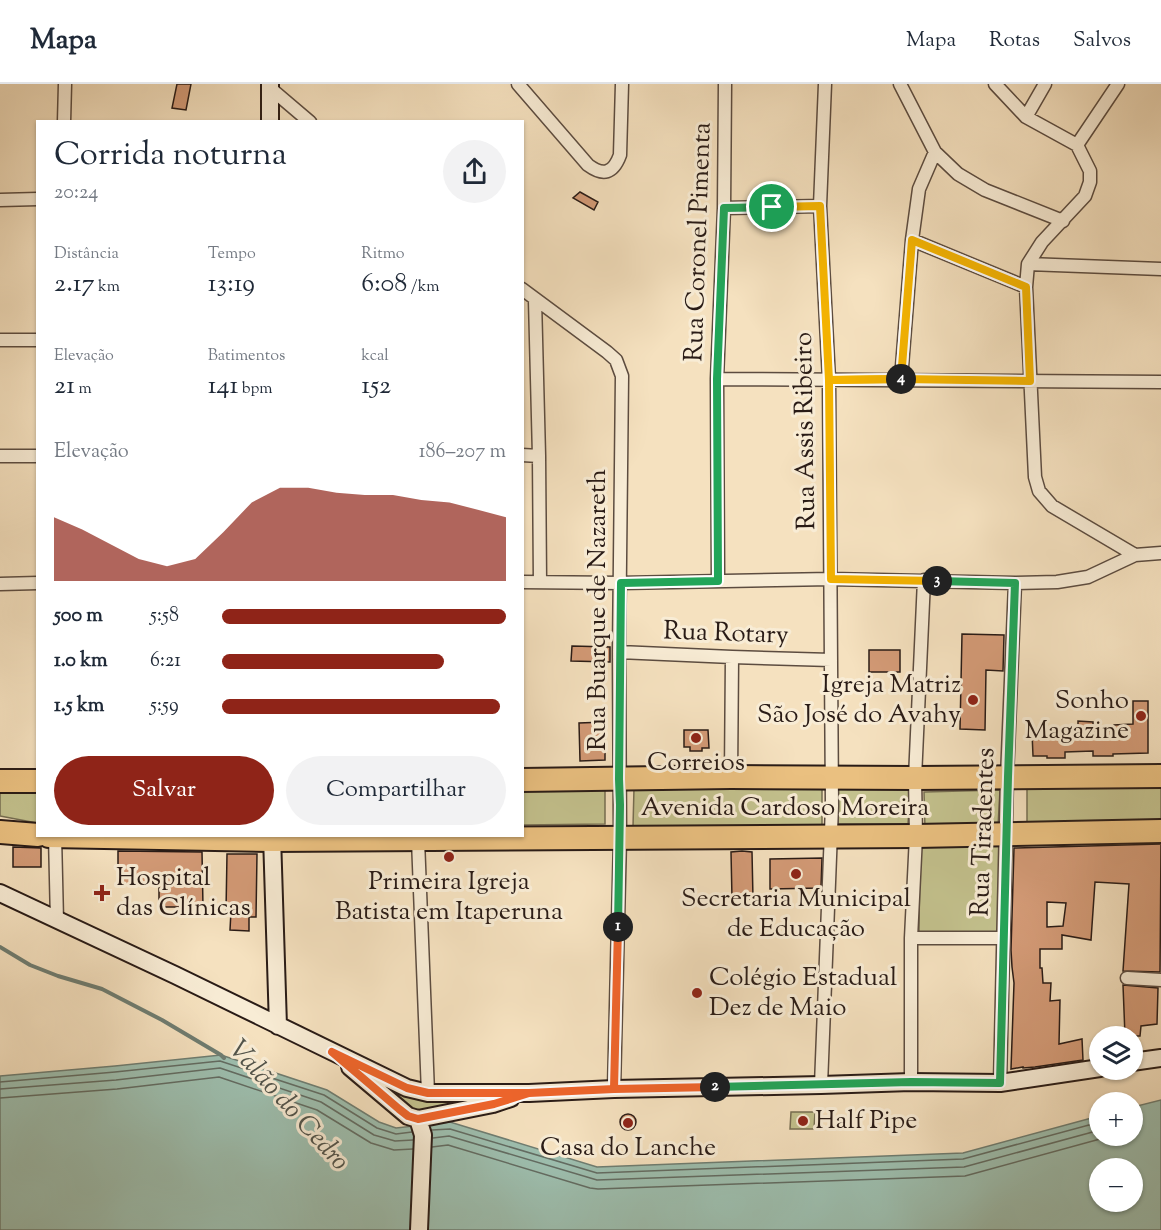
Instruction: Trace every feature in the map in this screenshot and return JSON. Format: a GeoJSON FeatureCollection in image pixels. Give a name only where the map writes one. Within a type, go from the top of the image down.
{"type":"FeatureCollection","features":[{"type":"Feature","properties":{"kind":"highway","name":"Avenida Cardoso Moreira"},"geometry":{"type":"LineString","coordinates":[[524,780],[1161,776]]}},
{"type":"Feature","properties":{"kind":"highway"},"geometry":{"type":"LineString","coordinates":[[0,781],[36,781]]}},
{"type":"Feature","properties":{"kind":"highway","name":"Avenida Cardoso Moreira"},"geometry":{"type":"LineString","coordinates":[[164,837],[831,837],[1161,831]]}},
{"type":"Feature","properties":{"kind":"highway"},"geometry":{"type":"LineString","coordinates":[[0,832],[36,835]]}},
{"type":"Feature","properties":{"kind":"street"},"geometry":{"type":"LineString","coordinates":[[64,120],[65,84]]}},
{"type":"Feature","properties":{"kind":"street"},"geometry":{"type":"LineString","coordinates":[[518,84],[588,165],[602,173],[608,171],[620,155],[622,84]]}},
{"type":"Feature","properties":{"kind":"street","name":"Rua Coronel Pimenta"},"geometry":{"type":"LineString","coordinates":[[718,581],[717,379],[724,208],[725,84]]}},
{"type":"Feature","properties":{"kind":"street","name":"Rua Assis Ribeiro"},"geometry":{"type":"LineString","coordinates":[[821,1085],[832,778],[829,380],[820,206],[825,84]]}},
{"type":"Feature","properties":{"kind":"street"},"geometry":{"type":"LineString","coordinates":[[900,84],[934,152],[958,174],[986,190],[1063,221]]}},
{"type":"Feature","properties":{"kind":"street"},"geometry":{"type":"LineString","coordinates":[[995,84],[1026,117],[1077,145],[1090,171],[1090,182],[1085,196],[1042,242],[1028,264],[1026,287],[1030,381],[1035,477],[1039,491],[1052,507],[1135,555]]}},
{"type":"Feature","properties":{"kind":"street"},"geometry":{"type":"LineString","coordinates":[[1026,117],[1045,84]]}},
{"type":"Feature","properties":{"kind":"street"},"geometry":{"type":"LineString","coordinates":[[1077,145],[1118,84]]}},
{"type":"Feature","properties":{"kind":"street"},"geometry":{"type":"LineString","coordinates":[[270,86],[270,120]]}},
{"type":"Feature","properties":{"kind":"street"},"geometry":{"type":"LineString","coordinates":[[270,86],[308,120]]}},
{"type":"Feature","properties":{"kind":"street"},"geometry":{"type":"LineString","coordinates":[[901,379],[912,240],[919,189],[934,152]]}},
{"type":"Feature","properties":{"kind":"street"},"geometry":{"type":"LineString","coordinates":[[0,200],[36,199]]}},
{"type":"Feature","properties":{"kind":"street"},"geometry":{"type":"LineString","coordinates":[[724,208],[820,206]]}},
{"type":"Feature","properties":{"kind":"street"},"geometry":{"type":"LineString","coordinates":[[912,240],[1026,287]]}},
{"type":"Feature","properties":{"kind":"street"},"geometry":{"type":"LineString","coordinates":[[1028,264],[1161,269]]}},
{"type":"Feature","properties":{"kind":"street"},"geometry":{"type":"LineString","coordinates":[[524,291],[536,300],[540,582]]}},
{"type":"Feature","properties":{"kind":"street","name":"Rua Buarque de Nazareth"},"geometry":{"type":"LineString","coordinates":[[536,300],[607,352],[616,360],[622,376],[620,837],[614,1089]]}},
{"type":"Feature","properties":{"kind":"street"},"geometry":{"type":"LineString","coordinates":[[0,340],[36,340]]}},
{"type":"Feature","properties":{"kind":"street"},"geometry":{"type":"LineString","coordinates":[[717,379],[1161,382]]}},
{"type":"Feature","properties":{"kind":"street"},"geometry":{"type":"LineString","coordinates":[[524,455],[539,456]]}},
{"type":"Feature","properties":{"kind":"street"},"geometry":{"type":"LineString","coordinates":[[0,456],[36,456]]}},
{"type":"Feature","properties":{"kind":"street"},"geometry":{"type":"LineString","coordinates":[[524,582],[621,583],[831,579],[1057,582],[1088,577],[1135,555],[1161,553]]}},
{"type":"Feature","properties":{"kind":"street"},"geometry":{"type":"LineString","coordinates":[[911,1082],[911,938],[916,836],[915,778],[924,580]]}},
{"type":"Feature","properties":{"kind":"street","name":"Rua Tiradentes"},"geometry":{"type":"LineString","coordinates":[[1000,1083],[1015,583]]}},
{"type":"Feature","properties":{"kind":"street"},"geometry":{"type":"LineString","coordinates":[[0,584],[36,584]]}},
{"type":"Feature","properties":{"kind":"street","name":"Rua Rotary"},"geometry":{"type":"LineString","coordinates":[[620,652],[831,660]]}},
{"type":"Feature","properties":{"kind":"street"},"geometry":{"type":"LineString","coordinates":[[731,777],[732,657]]}},
{"type":"Feature","properties":{"kind":"street"},"geometry":{"type":"LineString","coordinates":[[55,837],[57,921]]}},
{"type":"Feature","properties":{"kind":"street"},"geometry":{"type":"LineString","coordinates":[[272,838],[278,1026]]}},
{"type":"Feature","properties":{"kind":"street"},"geometry":{"type":"LineString","coordinates":[[418,838],[428,1093]]}},
{"type":"Feature","properties":{"kind":"street"},"geometry":{"type":"LineString","coordinates":[[0,893],[407,1088],[428,1093],[529,1093],[911,1082],[1000,1083],[1089,1070]]}},
{"type":"Feature","properties":{"kind":"street"},"geometry":{"type":"LineString","coordinates":[[911,938],[1003,938]]}},
{"type":"Feature","properties":{"kind":"street"},"geometry":{"type":"LineString","coordinates":[[1126,978],[1161,980]]}},
{"type":"Feature","properties":{"kind":"street"},"geometry":{"type":"LineString","coordinates":[[332,1052],[399,1109],[408,1116],[418,1119],[494,1104],[529,1093]]}},
{"type":"Feature","properties":{"kind":"street"},"geometry":{"type":"LineString","coordinates":[[1143,1060],[1161,1058]]}},
{"type":"Feature","properties":{"kind":"street"},"geometry":{"type":"LineString","coordinates":[[418,1119],[423,1135],[419,1230]]}},
{"type":"Feature","properties":{"kind":"shaded area"},"geometry":{"type":"Polygon","coordinates":[[[605,785],[605,824],[524,825],[524,787],[605,785]]]}},
{"type":"Feature","properties":{"kind":"shaded area"},"geometry":{"type":"Polygon","coordinates":[[[1161,786],[1161,824],[1027,823],[1027,788],[1161,786]]]}},
{"type":"Feature","properties":{"kind":"shaded area"},"geometry":{"type":"Polygon","coordinates":[[[910,787],[908,824],[838,824],[838,788],[910,787]]]}},
{"type":"Feature","properties":{"kind":"shaded area"},"geometry":{"type":"Polygon","coordinates":[[[634,788],[822,788],[822,827],[633,827],[634,788]]]}},
{"type":"Feature","properties":{"kind":"shaded area"},"geometry":{"type":"Polygon","coordinates":[[[0,789],[36,789],[36,823],[0,816],[0,789]]]}},
{"type":"Feature","properties":{"kind":"shaded area"},"geometry":{"type":"Polygon","coordinates":[[[1000,790],[998,826],[925,829],[924,792],[1000,790]]]}},
{"type":"Feature","properties":{"kind":"shaded area"},"geometry":{"type":"Polygon","coordinates":[[[920,846],[1002,846],[1001,933],[919,933],[920,846]]]}},
{"type":"Feature","properties":{"kind":"shaded area"},"geometry":{"type":"Polygon","coordinates":[[[364,1072],[402,1093],[422,1100],[485,1098],[419,1111],[412,1109],[364,1072]]]}},
{"type":"Feature","properties":{"kind":"shaded area","name":"Half Pipe"},"geometry":{"type":"Polygon","coordinates":[[[791,1112],[815,1112],[814,1129],[790,1129],[791,1112]]]}},
{"type":"Feature","properties":{"kind":"water"},"geometry":{"type":"Polygon","coordinates":[[[221,1055],[327,1090],[379,1122],[396,1128],[450,1122],[597,1167],[963,1153],[1089,1119],[1089,1146],[1143,1146],[1143,1104],[1161,1100],[1161,1230],[0,1230],[0,1076],[221,1055]]]}},
{"type":"Feature","properties":{"kind":"building"},"geometry":{"type":"Polygon","coordinates":[[[177,84],[191,84],[186,110],[172,108],[177,84]]]}},
{"type":"Feature","properties":{"kind":"building"},"geometry":{"type":"Polygon","coordinates":[[[580,192],[598,202],[594,210],[573,198],[580,192]]]}},
{"type":"Feature","properties":{"kind":"building","name":"Igreja Matriz São José do Avahy"},"geometry":{"type":"Polygon","coordinates":[[[962,634],[1004,635],[1003,671],[986,670],[985,730],[960,729],[962,634]]]}},
{"type":"Feature","properties":{"kind":"building"},"geometry":{"type":"Polygon","coordinates":[[[572,646],[610,647],[610,662],[571,661],[572,646]]]}},
{"type":"Feature","properties":{"kind":"building"},"geometry":{"type":"Polygon","coordinates":[[[869,650],[900,650],[900,672],[869,672],[869,650]]]}},
{"type":"Feature","properties":{"kind":"building"},"geometry":{"type":"Polygon","coordinates":[[[1133,701],[1148,701],[1148,753],[1093,756],[1093,751],[1065,752],[1065,758],[1033,756],[1032,732],[1078,732],[1078,721],[1093,722],[1093,731],[1114,731],[1114,725],[1133,724],[1133,701]]]}},
{"type":"Feature","properties":{"kind":"building"},"geometry":{"type":"Polygon","coordinates":[[[605,722],[605,760],[580,761],[579,723],[605,722]]]}},
{"type":"Feature","properties":{"kind":"building","name":"Correios"},"geometry":{"type":"Polygon","coordinates":[[[684,730],[708,730],[709,748],[702,748],[702,751],[690,751],[690,747],[684,747],[684,730]]]}},
{"type":"Feature","properties":{"kind":"building"},"geometry":{"type":"Polygon","coordinates":[[[1161,844],[1160,972],[1123,971],[1129,884],[1095,882],[1091,940],[1062,935],[1062,949],[1040,949],[1043,983],[1051,983],[1050,1001],[1060,1000],[1059,1044],[1082,1039],[1083,1060],[1011,1069],[1014,983],[1011,950],[1014,848],[1161,844]],[[1047,902],[1047,927],[1063,926],[1066,903],[1047,902]]]}},
{"type":"Feature","properties":{"kind":"building"},"geometry":{"type":"Polygon","coordinates":[[[13,847],[41,848],[41,867],[13,867],[13,847]]]}},
{"type":"Feature","properties":{"kind":"building"},"geometry":{"type":"Polygon","coordinates":[[[118,851],[202,852],[203,907],[159,907],[159,884],[118,884],[118,851]]]}},
{"type":"Feature","properties":{"kind":"building"},"geometry":{"type":"Polygon","coordinates":[[[731,852],[752,852],[753,899],[732,899],[731,852]]]}},
{"type":"Feature","properties":{"kind":"building"},"geometry":{"type":"Polygon","coordinates":[[[227,854],[257,854],[256,917],[249,917],[249,931],[230,930],[231,911],[226,911],[227,854]]]}},
{"type":"Feature","properties":{"kind":"building","name":"Secretaria Municipal de Educação"},"geometry":{"type":"Polygon","coordinates":[[[822,858],[821,888],[770,889],[770,859],[822,858]]]}},
{"type":"Feature","properties":{"kind":"building"},"geometry":{"type":"Polygon","coordinates":[[[1123,985],[1158,988],[1157,1024],[1125,1026],[1123,985]]]}},
{"type":"Feature","properties":{"kind":"building","name":"Casa do Lanche"},"geometry":{"type":"Polygon","coordinates":[[[625,1114],[631,1114],[636,1122],[634,1128],[625,1130],[620,1125],[620,1119],[625,1114]]]}},
{"type":"Feature","properties":{"kind":"waterway","name":"Valão do Cedro"},"geometry":{"type":"LineString","coordinates":[[0,947],[30,965],[102,989],[162,1020],[224,1058]]}},
{"type":"Feature","properties":{"kind":"place","name":"Igreja Matriz São José do Avahy"},"geometry":{"type":"Point","coordinates":[973,700]}},
{"type":"Feature","properties":{"kind":"place","name":"Sonho Magazine"},"geometry":{"type":"Point","coordinates":[1141,716]}},
{"type":"Feature","properties":{"kind":"place","name":"Correios"},"geometry":{"type":"Point","coordinates":[696,738]}},
{"type":"Feature","properties":{"kind":"place","name":"Primeira Igreja Batista em Itaperuna"},"geometry":{"type":"Point","coordinates":[449,857]}},
{"type":"Feature","properties":{"kind":"place","name":"Secretaria Municipal de Educação"},"geometry":{"type":"Point","coordinates":[796,874]}},
{"type":"Feature","properties":{"kind":"place","name":"Hospital das Clínicas"},"geometry":{"type":"Point","coordinates":[102,893]}},
{"type":"Feature","properties":{"kind":"place","name":"Colégio Estadual Dez de Maio"},"geometry":{"type":"Point","coordinates":[697,993]}},
{"type":"Feature","properties":{"kind":"place","name":"Half Pipe"},"geometry":{"type":"Point","coordinates":[803,1121]}},
{"type":"Feature","properties":{"kind":"place","name":"Casa do Lanche"},"geometry":{"type":"Point","coordinates":[628,1123]}},
{"type":"Feature","properties":{"kind":"route"},"geometry":{"type":"LineString","coordinates":[[772,207],[724,208],[717,379],[718,581],[621,583],[620,837],[614,1089],[529,1093],[428,1093],[407,1088],[332,1052],[408,1116],[418,1119],[494,1104],[529,1093],[911,1082],[1000,1083],[1015,583],[831,579],[829,380],[1030,381],[1026,287],[912,240],[901,379],[829,380],[820,206],[772,207]]}}]}
